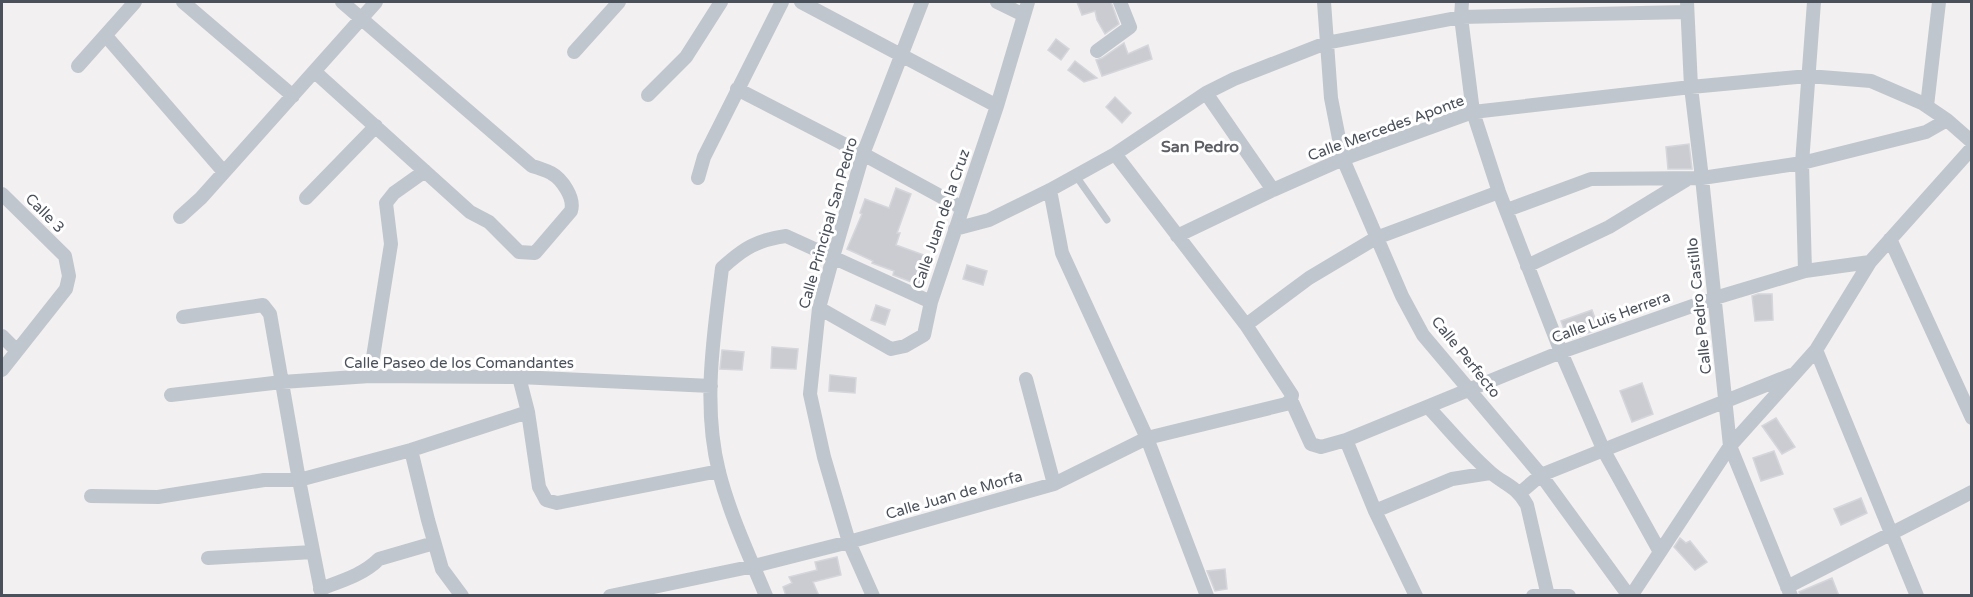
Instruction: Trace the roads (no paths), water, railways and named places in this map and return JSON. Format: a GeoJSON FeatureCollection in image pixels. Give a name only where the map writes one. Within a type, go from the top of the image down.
{"type":"FeatureCollection","features":[{"type":"Feature","properties":{"kind":"street"},"geometry":{"type":"LineString","coordinates":[[78,66],[135,2]]}},
{"type":"Feature","properties":{"kind":"street"},"geometry":{"type":"LineString","coordinates":[[183,2],[293,96]]}},
{"type":"Feature","properties":{"kind":"street"},"geometry":{"type":"LineString","coordinates":[[315,72],[470,212],[489,222],[519,252],[535,253],[571,211],[572,206],[564,187],[555,175],[532,166],[342,2]]}},
{"type":"Feature","properties":{"kind":"street"},"geometry":{"type":"LineString","coordinates":[[180,218],[201,198],[376,2]]}},
{"type":"Feature","properties":{"kind":"street"},"geometry":{"type":"LineString","coordinates":[[574,52],[620,2]]}},
{"type":"Feature","properties":{"kind":"street"},"geometry":{"type":"LineString","coordinates":[[648,95],[686,57],[721,2]]}},
{"type":"Feature","properties":{"kind":"street"},"geometry":{"type":"LineString","coordinates":[[698,178],[704,157],[782,2]]}},
{"type":"Feature","properties":{"kind":"street"},"geometry":{"type":"LineString","coordinates":[[801,2],[997,106]]}},
{"type":"Feature","properties":{"kind":"street","name":"Calle Principal San Pedro"},"geometry":{"type":"LineString","coordinates":[[873,596],[849,542],[824,457],[810,394],[819,308],[833,257],[863,154],[922,2]]}},
{"type":"Feature","properties":{"kind":"street"},"geometry":{"type":"LineString","coordinates":[[997,2],[1026,8]]}},
{"type":"Feature","properties":{"kind":"street"},"geometry":{"type":"LineString","coordinates":[[1097,51],[1130,27],[1120,2]]}},
{"type":"Feature","properties":{"kind":"street","name":"Calle Perfecto"},"geometry":{"type":"LineString","coordinates":[[1324,2],[1331,98],[1343,159],[1402,296],[1423,335],[1541,475],[1630,596]]}},
{"type":"Feature","properties":{"kind":"street"},"geometry":{"type":"LineString","coordinates":[[1462,2],[1461,18],[1473,112],[1499,192],[1561,352],[1604,451],[1660,552]]}},
{"type":"Feature","properties":{"kind":"street"},"geometry":{"type":"LineString","coordinates":[[1805,271],[1802,163],[1814,2]]}},
{"type":"Feature","properties":{"kind":"street"},"geometry":{"type":"LineString","coordinates":[[1927,106],[1939,2]]}},
{"type":"Feature","properties":{"kind":"street"},"geometry":{"type":"LineString","coordinates":[[955,229],[989,220],[1076,176],[1115,154],[1206,93],[1234,79],[1326,43],[1461,18],[1687,7]]}},
{"type":"Feature","properties":{"kind":"street","name":"Calle Pedro Castillo"},"geometry":{"type":"LineString","coordinates":[[1687,7],[1691,87],[1730,446],[1789,591]]}},
{"type":"Feature","properties":{"kind":"street","name":"Calle Juan de la Cruz"},"geometry":{"type":"LineString","coordinates":[[819,308],[891,349],[905,346],[924,335],[931,302],[997,106],[1026,8]]}},
{"type":"Feature","properties":{"kind":"street"},"geometry":{"type":"LineString","coordinates":[[106,36],[223,171]]}},
{"type":"Feature","properties":{"kind":"street","name":"Calle Mercedes Aponte"},"geometry":{"type":"LineString","coordinates":[[1177,236],[1343,159],[1473,112],[1808,76],[1871,81],[1927,106],[1971,141]]}},
{"type":"Feature","properties":{"kind":"street"},"geometry":{"type":"LineString","coordinates":[[737,89],[962,208]]}},
{"type":"Feature","properties":{"kind":"street"},"geometry":{"type":"LineString","coordinates":[[1206,93],[1273,190]]}},
{"type":"Feature","properties":{"kind":"street"},"geometry":{"type":"LineString","coordinates":[[1507,210],[1591,179],[1702,178],[1802,163],[1926,132],[1947,120]]}},
{"type":"Feature","properties":{"kind":"street"},"geometry":{"type":"LineString","coordinates":[[306,198],[375,126]]}},
{"type":"Feature","properties":{"kind":"street"},"geometry":{"type":"LineString","coordinates":[[1630,596],[1730,446],[1816,350],[1870,262],[1971,148]]}},
{"type":"Feature","properties":{"kind":"street"},"geometry":{"type":"LineString","coordinates":[[1115,154],[1246,325],[1291,398]]}},
{"type":"Feature","properties":{"kind":"street"},"geometry":{"type":"LineString","coordinates":[[370,376],[391,244],[386,203],[394,192],[425,171]]}},
{"type":"Feature","properties":{"kind":"street"},"geometry":{"type":"LineString","coordinates":[[1527,266],[1609,227],[1687,179]]}},
{"type":"Feature","properties":{"kind":"street"},"geometry":{"type":"LineString","coordinates":[[1050,190],[1062,253],[1147,438],[1207,596]]}},
{"type":"Feature","properties":{"kind":"street"},"geometry":{"type":"LineString","coordinates":[[1246,325],[1309,278],[1376,238],[1499,192]]}},
{"type":"Feature","properties":{"kind":"street","name":"Calle 3"},"geometry":{"type":"LineString","coordinates":[[2,194],[65,256],[69,276],[66,290],[17,351]]}},
{"type":"Feature","properties":{"kind":"street"},"geometry":{"type":"LineString","coordinates":[[766,596],[735,522],[719,471],[713,439],[712,350],[722,267],[743,249],[764,239],[786,236],[931,302]]}},
{"type":"Feature","properties":{"kind":"street"},"geometry":{"type":"LineString","coordinates":[[1890,239],[1971,418]]}},
{"type":"Feature","properties":{"kind":"street","name":"Calle Luis Herrera"},"geometry":{"type":"LineString","coordinates":[[1291,398],[1311,444],[1322,447],[1346,440],[1561,352],[1715,298],[1805,271],[1870,262]]}},
{"type":"Feature","properties":{"kind":"street"},"geometry":{"type":"LineString","coordinates":[[183,317],[263,305],[270,314],[321,592],[373,565],[379,559],[434,543]]}},
{"type":"Feature","properties":{"kind":"street"},"geometry":{"type":"LineString","coordinates":[[2,336],[17,351],[2,370]]}},
{"type":"Feature","properties":{"kind":"street"},"geometry":{"type":"LineString","coordinates":[[1816,350],[1917,596]]}},
{"type":"Feature","properties":{"kind":"street"},"geometry":{"type":"LineString","coordinates":[[1520,493],[1541,475],[1796,373]]}},
{"type":"Feature","properties":{"kind":"street","name":"Calle Paseo de los Comandantes"},"geometry":{"type":"LineString","coordinates":[[171,395],[282,382],[370,376],[519,377],[711,386]]}},
{"type":"Feature","properties":{"kind":"street"},"geometry":{"type":"LineString","coordinates":[[519,377],[528,412],[539,487],[546,500],[557,503],[719,471]]}},
{"type":"Feature","properties":{"kind":"street"},"geometry":{"type":"LineString","coordinates":[[1026,379],[1054,484]]}},
{"type":"Feature","properties":{"kind":"street","name":"Calle Juan de Morfa"},"geometry":{"type":"LineString","coordinates":[[610,596],[754,566],[849,542],[1054,484],[1147,438],[1286,404],[1291,398]]}},
{"type":"Feature","properties":{"kind":"street"},"geometry":{"type":"LineString","coordinates":[[1428,407],[1490,472],[1520,493],[1527,505],[1548,595]]}},
{"type":"Feature","properties":{"kind":"street"},"geometry":{"type":"LineString","coordinates":[[92,496],[158,497],[264,480],[299,480],[411,450],[528,412]]}},
{"type":"Feature","properties":{"kind":"street"},"geometry":{"type":"LineString","coordinates":[[1346,440],[1416,596]]}},
{"type":"Feature","properties":{"kind":"street"},"geometry":{"type":"LineString","coordinates":[[411,450],[442,569],[462,596]]}},
{"type":"Feature","properties":{"kind":"street"},"geometry":{"type":"LineString","coordinates":[[1376,510],[1452,479],[1490,472]]}},
{"type":"Feature","properties":{"kind":"street"},"geometry":{"type":"LineString","coordinates":[[1789,591],[1890,533],[1971,492]]}},
{"type":"Feature","properties":{"kind":"street"},"geometry":{"type":"LineString","coordinates":[[208,558],[313,552]]}},
{"type":"Feature","properties":{"kind":"street"},"geometry":{"type":"LineString","coordinates":[[1533,596],[1569,596]]}},
{"type":"Feature","properties":{"kind":"lane"},"geometry":{"type":"LineString","coordinates":[[1076,176],[1107,220]]}},
{"type":"Feature","properties":{"kind":"district","name":"San Pedro"},"geometry":{"type":"Point","coordinates":[1200,146]}}]}
